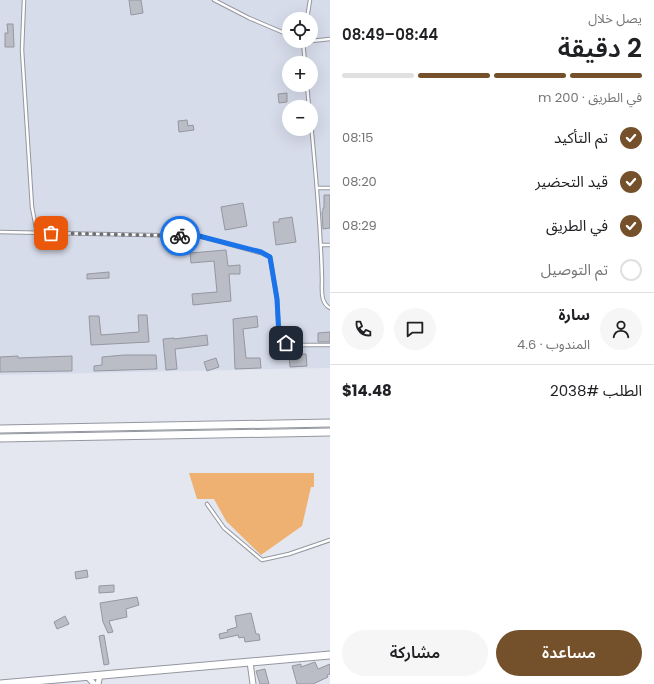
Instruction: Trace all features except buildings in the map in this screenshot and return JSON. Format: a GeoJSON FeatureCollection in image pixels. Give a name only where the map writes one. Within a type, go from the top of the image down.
{"type":"FeatureCollection","features":[{"type":"Feature","properties":{"kind":"main road"},"geometry":{"type":"LineString","coordinates":[[0,429],[330,423]]}},
{"type":"Feature","properties":{"kind":"main road"},"geometry":{"type":"LineString","coordinates":[[0,438],[330,432]]}},
{"type":"Feature","properties":{"kind":"main road"},"geometry":{"type":"LineString","coordinates":[[0,684],[330,655]]}},
{"type":"Feature","properties":{"kind":"street"},"geometry":{"type":"LineString","coordinates":[[250,662],[253,684]]}},
{"type":"Feature","properties":{"kind":"street"},"geometry":{"type":"LineString","coordinates":[[98,684],[100,675]]}},
{"type":"Feature","properties":{"kind":"street"},"geometry":{"type":"LineString","coordinates":[[87,676],[94,684]]}},
{"type":"Feature","properties":{"kind":"lane"},"geometry":{"type":"LineString","coordinates":[[24,0],[22,50],[32,200],[36,233]]}},
{"type":"Feature","properties":{"kind":"lane"},"geometry":{"type":"LineString","coordinates":[[214,0],[249,18],[282,32]]}},
{"type":"Feature","properties":{"kind":"lane"},"geometry":{"type":"LineString","coordinates":[[308,12],[310,0]]}},
{"type":"Feature","properties":{"kind":"lane"},"geometry":{"type":"LineString","coordinates":[[318,40],[330,39]]}},
{"type":"Feature","properties":{"kind":"lane"},"geometry":{"type":"LineString","coordinates":[[312,136],[322,245],[323,299],[330,308]]}},
{"type":"Feature","properties":{"kind":"lane"},"geometry":{"type":"LineString","coordinates":[[317,188],[330,188]]}},
{"type":"Feature","properties":{"kind":"lane"},"geometry":{"type":"LineString","coordinates":[[0,232],[199,236],[261,252],[270,257],[277,299],[279,336],[286,343],[292,345],[330,345]]}},
{"type":"Feature","properties":{"kind":"lane"},"geometry":{"type":"LineString","coordinates":[[322,245],[330,245]]}},
{"type":"Feature","properties":{"kind":"lane"},"geometry":{"type":"LineString","coordinates":[[207,504],[224,528],[262,560],[289,554],[330,540]]}},
{"type":"Feature","properties":{"kind":"shaded area"},"geometry":{"type":"Polygon","coordinates":[[[0,0],[330,0],[330,368],[0,375],[0,0]]]}},
{"type":"Feature","properties":{"kind":"shaded area"},"geometry":{"type":"Polygon","coordinates":[[[189,473],[314,473],[314,487],[311,487],[302,526],[261,555],[226,521],[214,499],[197,499],[189,473]]]}},
{"type":"Feature","properties":{"kind":"way so far"},"geometry":{"type":"LineString","coordinates":[[51,233],[180,236]]}},
{"type":"Feature","properties":{"kind":"route"},"geometry":{"type":"LineString","coordinates":[[180,236],[199,236],[261,252],[270,257],[277,299],[279,336],[286,343]]}}]}
